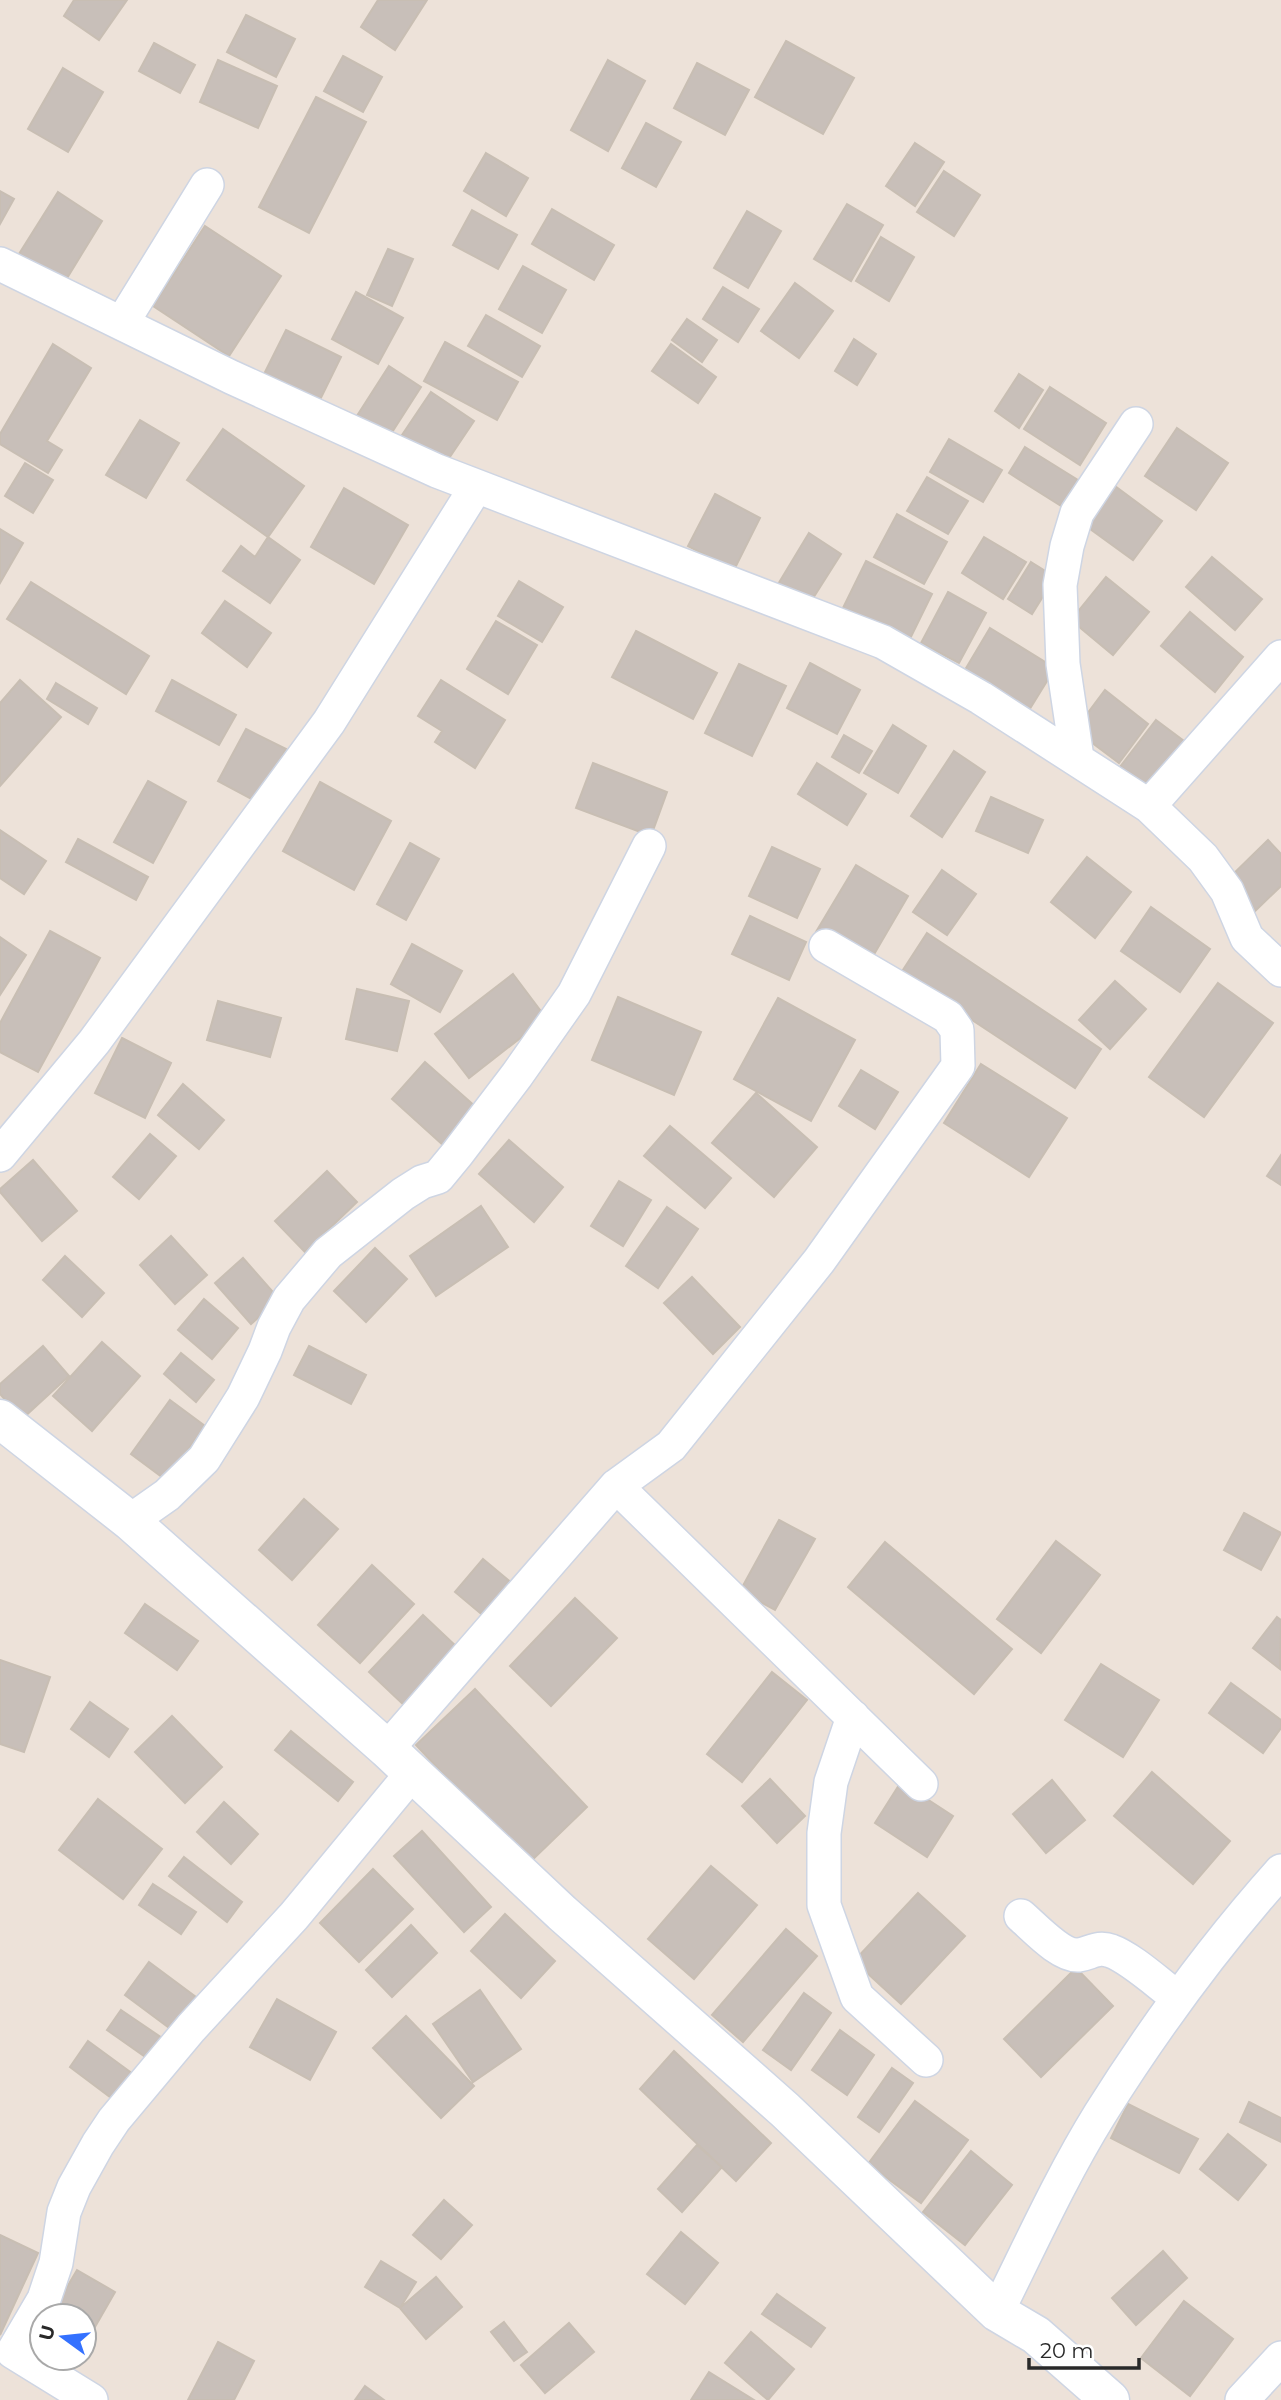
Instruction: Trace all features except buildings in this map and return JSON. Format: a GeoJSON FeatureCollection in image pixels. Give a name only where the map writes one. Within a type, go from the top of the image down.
{"type":"FeatureCollection","features":[{"type":"Feature","properties":{"kind":"street"},"geometry":{"type":"LineString","coordinates":[[122,323],[207,185]]}},
{"type":"Feature","properties":{"kind":"street"},"geometry":{"type":"LineString","coordinates":[[0,264],[231,377],[476,487],[883,642],[981,698],[1149,806],[1203,859],[1227,891],[1247,938],[1281,970]]}},
{"type":"Feature","properties":{"kind":"street"},"geometry":{"type":"LineString","coordinates":[[1077,758],[1063,664],[1060,585],[1067,546],[1077,513],[1136,424]]}},
{"type":"Feature","properties":{"kind":"street"},"geometry":{"type":"LineString","coordinates":[[0,1155],[94,1042],[329,722],[476,487]]}},
{"type":"Feature","properties":{"kind":"street"},"geometry":{"type":"LineString","coordinates":[[1149,806],[1281,657]]}},
{"type":"Feature","properties":{"kind":"street"},"geometry":{"type":"LineString","coordinates":[[130,1521],[167,1495],[204,1459],[243,1397],[274,1326],[289,1299],[328,1253],[402,1194],[422,1182],[438,1177],[457,1154],[574,994],[649,846]]}},
{"type":"Feature","properties":{"kind":"street"},"geometry":{"type":"LineString","coordinates":[[91,2400],[6,2350],[44,2299],[56,2263],[64,2212],[74,2187],[109,2128],[191,2028],[294,1916],[400,1760],[616,1486],[671,1446],[696,1415],[819,1261],[958,1066],[957,1030],[948,1017],[826,946]]}},
{"type":"Feature","properties":{"kind":"street"},"geometry":{"type":"LineString","coordinates":[[0,1419],[130,1521],[400,1760],[562,1913],[785,2110],[997,2312],[1036,2335],[1095,2394]]}},
{"type":"Feature","properties":{"kind":"street"},"geometry":{"type":"LineString","coordinates":[[616,1486],[921,1784]]}},
{"type":"Feature","properties":{"kind":"street"},"geometry":{"type":"LineString","coordinates":[[853,1717],[831,1782],[824,1833],[824,1905],[857,1997],[926,2060]]}},
{"type":"Feature","properties":{"kind":"street"},"geometry":{"type":"LineString","coordinates":[[997,2312],[1100,2115],[1178,1998],[1281,1871]]}},
{"type":"Feature","properties":{"kind":"street"},"geometry":{"type":"LineString","coordinates":[[1021,1916],[1066,1953],[1077,1955],[1097,1948],[1108,1949],[1119,1954],[1178,1998]]}},
{"type":"Feature","properties":{"kind":"street"},"geometry":{"type":"LineString","coordinates":[[1242,2400],[1281,2358]]}}]}
